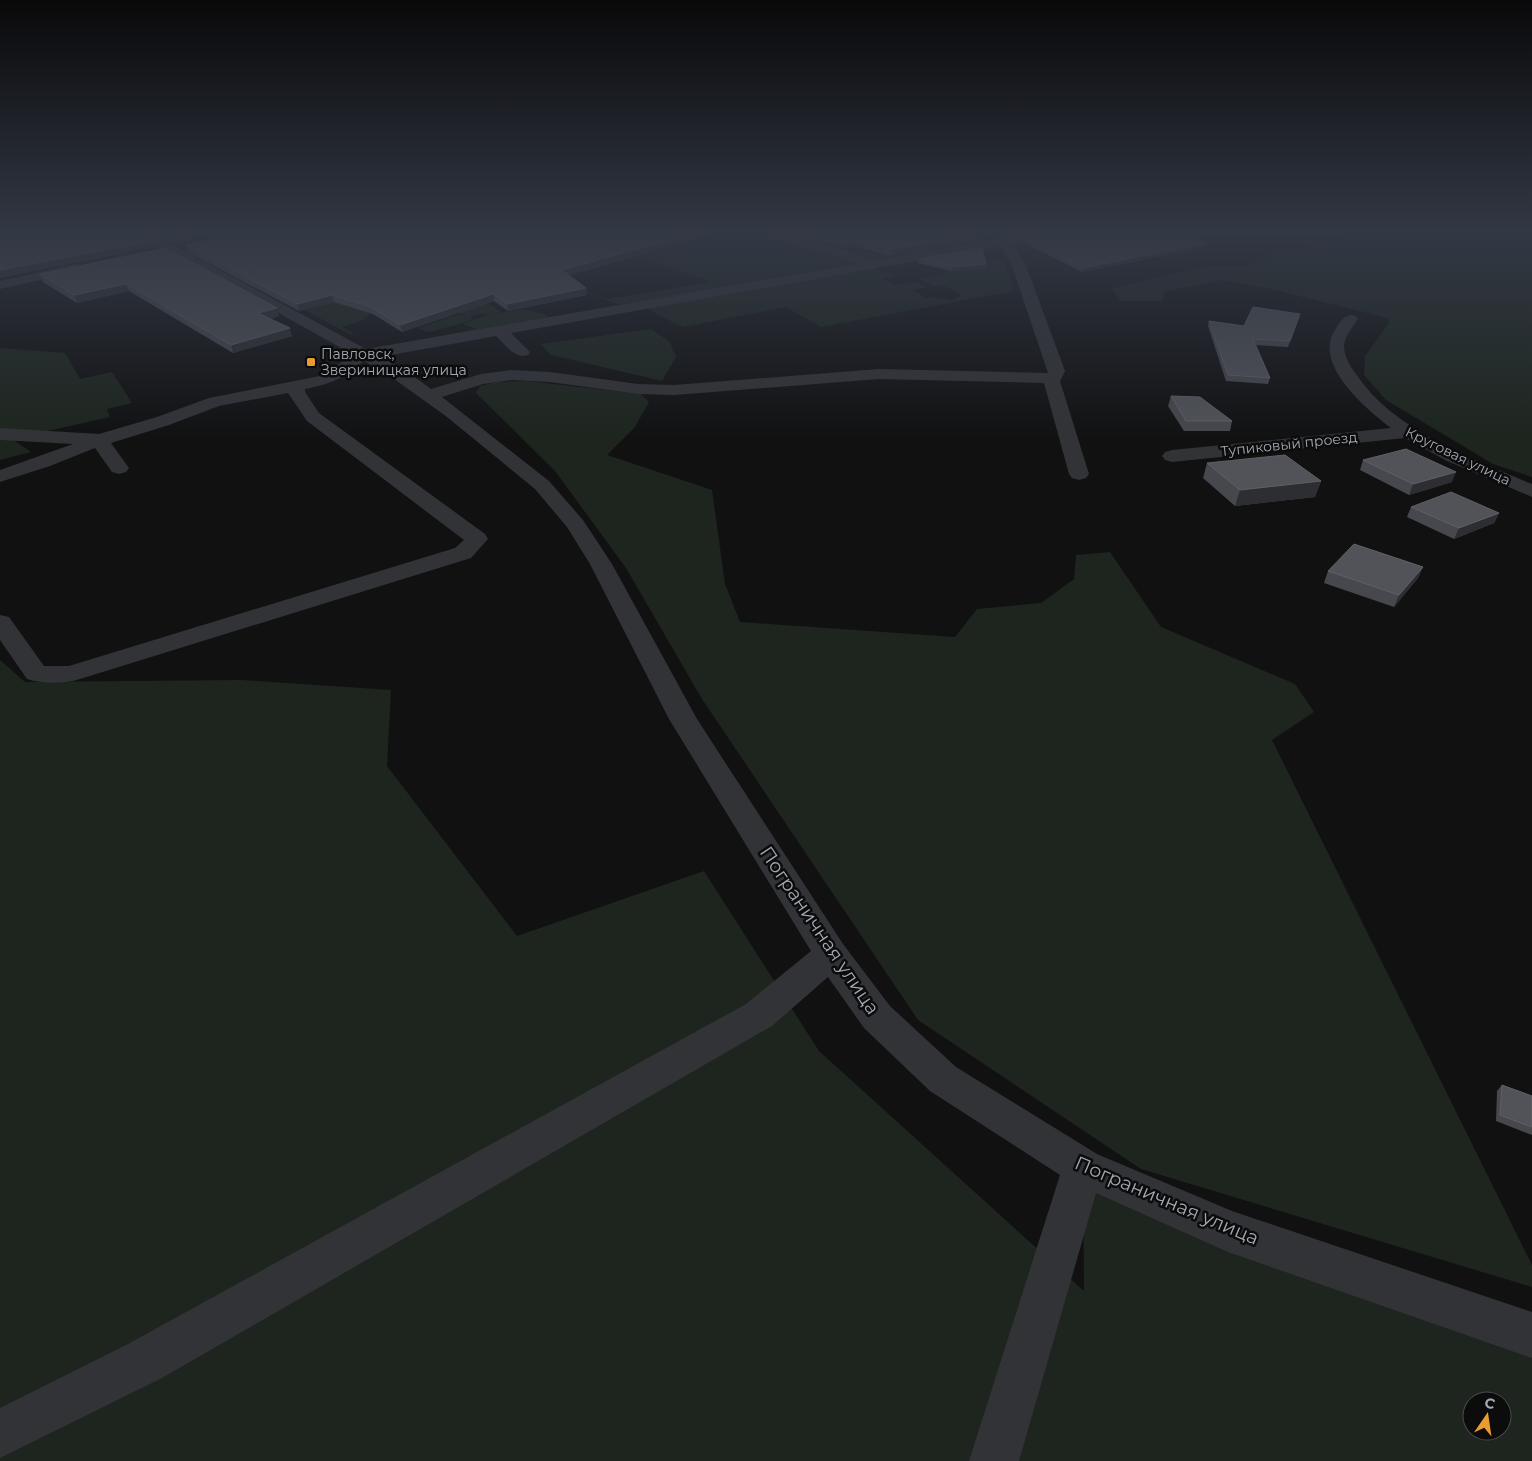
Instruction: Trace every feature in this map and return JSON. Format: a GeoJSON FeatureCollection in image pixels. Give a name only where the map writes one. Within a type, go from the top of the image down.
{"type":"FeatureCollection","features":[{"type":"Feature","properties":{"kind":"street","name":"Пограничная улица"},"geometry":{"type":"LineString","coordinates":[[268,303],[361,355],[396,372],[526,470],[560,504],[576,524],[601,564],[683,719],[831,954],[877,1017],[943,1079],[1083,1167],[1228,1230],[1532,1335]]}},
{"type":"Feature","properties":{"kind":"street"},"geometry":{"type":"LineString","coordinates":[[0,476],[215,402],[325,380],[336,375],[361,355],[655,303]]}},
{"type":"Feature","properties":{"kind":"street"},"geometry":{"type":"LineString","coordinates":[[428,395],[481,379],[512,375],[550,377],[638,389],[674,390],[879,374],[1051,378],[1058,371],[1033,303]]}},
{"type":"Feature","properties":{"kind":"street","name":"Круговая улица"},"geometry":{"type":"LineString","coordinates":[[1351,319],[1341,331],[1337,342],[1338,355],[1347,375],[1358,390],[1406,432],[1479,469],[1532,491]]}},
{"type":"Feature","properties":{"kind":"street"},"geometry":{"type":"LineString","coordinates":[[499,330],[522,352]]}},
{"type":"Feature","properties":{"kind":"street"},"geometry":{"type":"LineString","coordinates":[[1051,378],[1079,474]]}},
{"type":"Feature","properties":{"kind":"street"},"geometry":{"type":"LineString","coordinates":[[0,622],[36,674],[71,674],[463,553],[477,539],[313,417],[296,392],[297,387]]}},
{"type":"Feature","properties":{"kind":"street","name":"Тупиковый проезд"},"geometry":{"type":"LineString","coordinates":[[1172,456],[1406,432]]}},
{"type":"Feature","properties":{"kind":"street"},"geometry":{"type":"LineString","coordinates":[[0,434],[100,440]]}},
{"type":"Feature","properties":{"kind":"street"},"geometry":{"type":"LineString","coordinates":[[100,440],[104,449],[119,468]]}},
{"type":"Feature","properties":{"kind":"street"},"geometry":{"type":"LineString","coordinates":[[0,1434],[145,1361],[759,1015],[831,954]]}},
{"type":"Feature","properties":{"kind":"street"},"geometry":{"type":"LineString","coordinates":[[994,1461],[1083,1167]]}},
{"type":"Feature","properties":{"kind":"shaded area"},"geometry":{"type":"Polygon","coordinates":[[[309,303],[383,303],[363,320],[342,327],[354,333],[351,335],[297,306],[309,303]]]}},
{"type":"Feature","properties":{"kind":"shaded area"},"geometry":{"type":"Polygon","coordinates":[[[488,303],[501,312],[494,314],[523,309],[544,314],[551,319],[441,338],[436,337],[476,329],[463,324],[492,313],[473,315],[470,318],[474,319],[472,320],[434,331],[428,332],[418,328],[457,315],[469,316],[460,314],[453,309],[488,303]]]}},
{"type":"Feature","properties":{"kind":"shaded area"},"geometry":{"type":"Polygon","coordinates":[[[615,303],[639,303],[623,306],[615,303]]]}},
{"type":"Feature","properties":{"kind":"shaded area"},"geometry":{"type":"Polygon","coordinates":[[[673,303],[949,303],[821,327],[786,307],[683,327],[647,308],[673,303]]]}},
{"type":"Feature","properties":{"kind":"shaded area"},"geometry":{"type":"Polygon","coordinates":[[[1328,303],[1532,303],[1532,477],[1493,464],[1386,400],[1364,375],[1365,356],[1389,323],[1387,318],[1328,303]]]}},
{"type":"Feature","properties":{"kind":"shaded area"},"geometry":{"type":"Polygon","coordinates":[[[651,329],[670,342],[676,357],[662,381],[551,355],[541,344],[651,329]]]}},
{"type":"Feature","properties":{"kind":"shaded area"},"geometry":{"type":"Polygon","coordinates":[[[0,348],[65,353],[80,379],[112,372],[132,403],[107,409],[110,417],[12,439],[31,452],[0,460],[0,348]]]}},
{"type":"Feature","properties":{"kind":"shaded area"},"geometry":{"type":"Polygon","coordinates":[[[526,381],[641,394],[649,402],[635,427],[607,455],[712,490],[725,584],[740,622],[955,637],[977,609],[1041,603],[1074,579],[1076,555],[1110,552],[1161,627],[1295,684],[1314,712],[1272,740],[1532,1265],[1532,1287],[1141,1169],[918,1020],[702,699],[626,568],[555,471],[476,393],[480,386],[497,382],[526,381]]]}},
{"type":"Feature","properties":{"kind":"shaded area"},"geometry":{"type":"Polygon","coordinates":[[[0,660],[25,682],[241,680],[391,690],[387,766],[517,936],[704,871],[819,1051],[1084,1291],[1083,1167],[1532,1334],[1532,1461],[0,1461],[0,660]]]}},
{"type":"Feature","properties":{"kind":"building"},"geometry":{"type":"Polygon","coordinates":[[[159,303],[268,303],[277,308],[258,313],[290,328],[231,345],[159,303]]]}},
{"type":"Feature","properties":{"kind":"building"},"geometry":{"type":"Polygon","coordinates":[[[359,303],[465,303],[400,325],[371,307],[359,303]]]}},
{"type":"Feature","properties":{"kind":"building"},"geometry":{"type":"Polygon","coordinates":[[[1253,307],[1300,314],[1290,341],[1253,339],[1270,378],[1228,375],[1209,321],[1244,326],[1253,307]]]}},
{"type":"Feature","properties":{"kind":"building"},"geometry":{"type":"Polygon","coordinates":[[[1171,396],[1200,397],[1232,421],[1186,421],[1171,396]]]}},
{"type":"Feature","properties":{"kind":"building"},"geometry":{"type":"Polygon","coordinates":[[[1406,449],[1456,472],[1413,484],[1363,460],[1406,449]]]}},
{"type":"Feature","properties":{"kind":"building"},"geometry":{"type":"Polygon","coordinates":[[[1285,455],[1321,481],[1240,490],[1207,463],[1285,455]]]}},
{"type":"Feature","properties":{"kind":"building"},"geometry":{"type":"Polygon","coordinates":[[[1451,492],[1499,513],[1459,528],[1411,507],[1451,492]]]}},
{"type":"Feature","properties":{"kind":"building"},"geometry":{"type":"Polygon","coordinates":[[[1354,544],[1423,567],[1399,595],[1328,571],[1354,544]]]}},
{"type":"Feature","properties":{"kind":"building"},"geometry":{"type":"Polygon","coordinates":[[[1502,1085],[1532,1096],[1532,1127],[1500,1115],[1502,1085]]]}},
{"type":"Feature","properties":{"kind":"place","name":"Павловск, Звериницкая улица"},"geometry":{"type":"Point","coordinates":[311,362]}}]}
